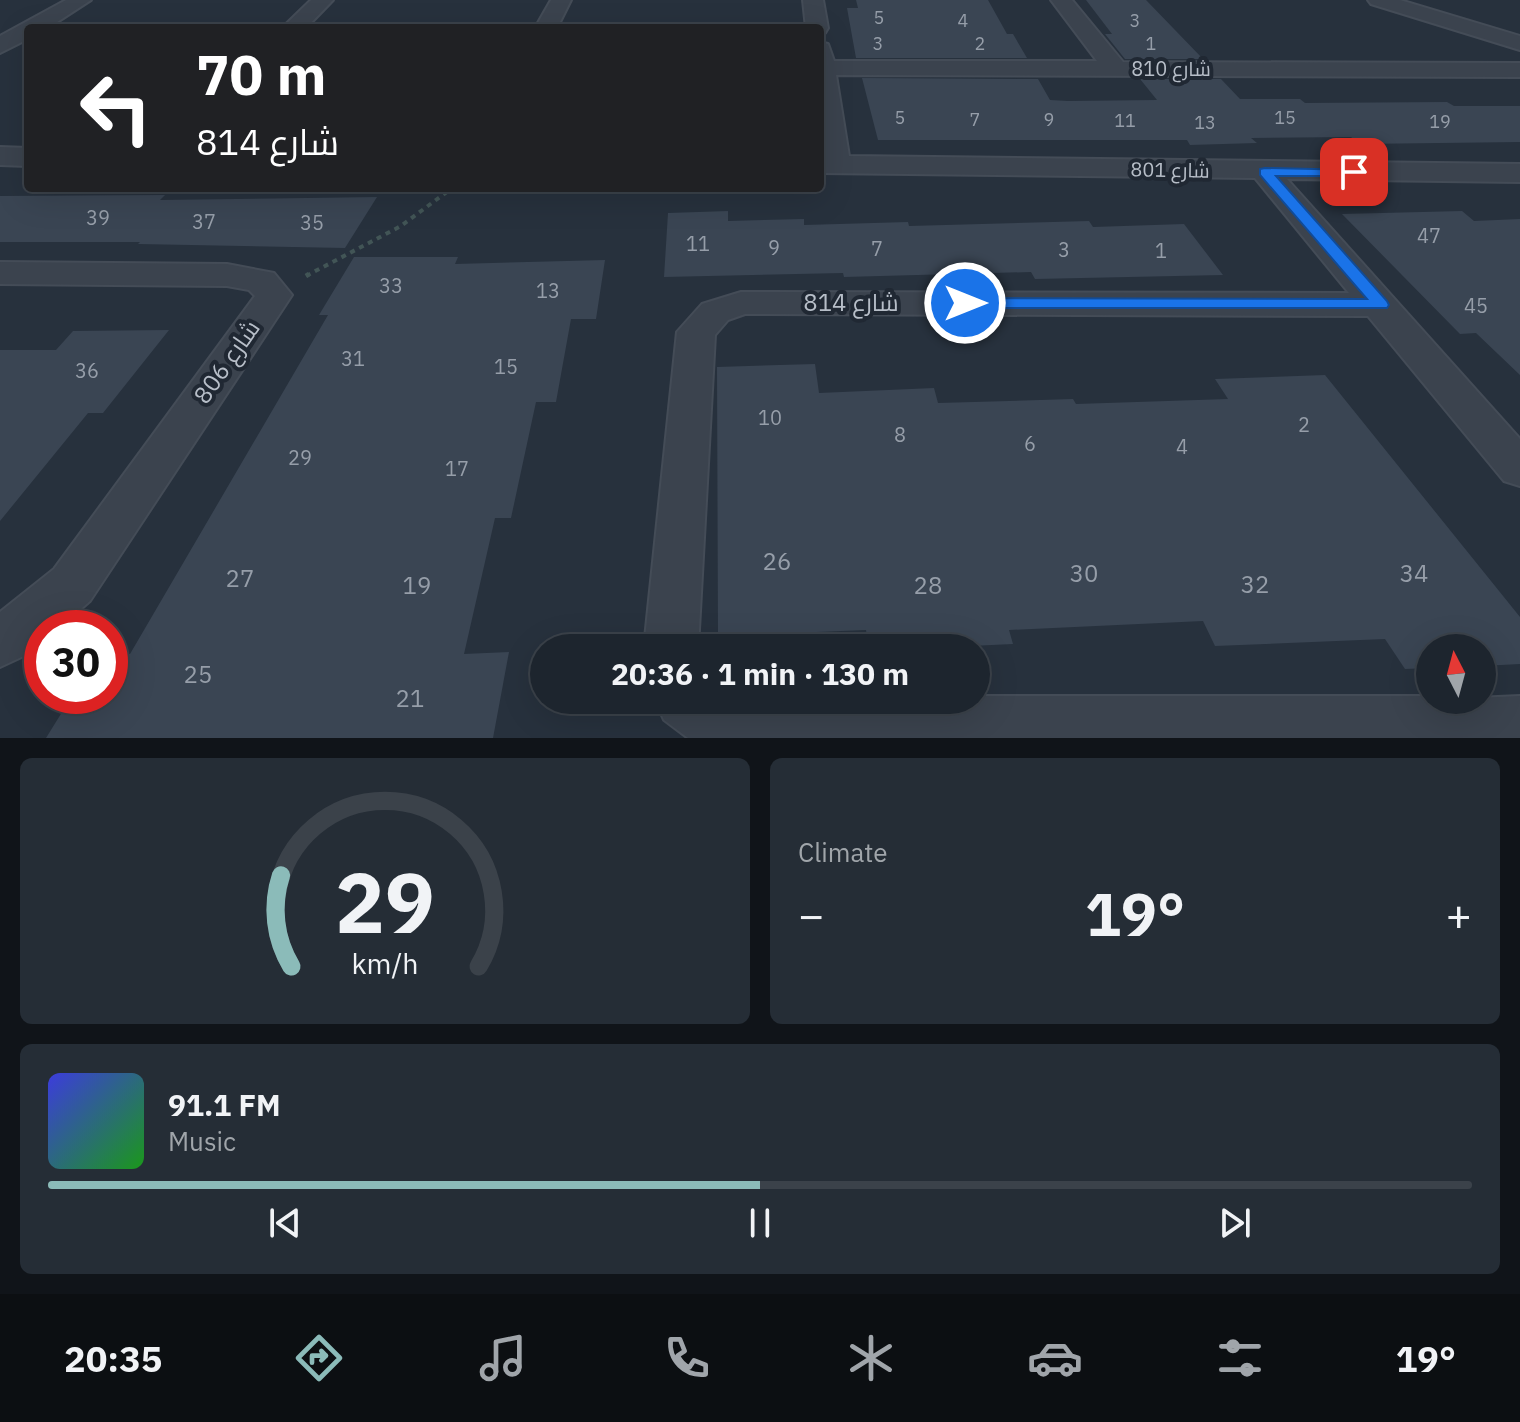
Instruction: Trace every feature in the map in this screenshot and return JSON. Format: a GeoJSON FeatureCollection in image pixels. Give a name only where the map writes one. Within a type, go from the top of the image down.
{"type":"FeatureCollection","features":[{"type":"Feature","properties":{"kind":"street"},"geometry":{"type":"LineString","coordinates":[[39,24],[81,0]]}},
{"type":"Feature","properties":{"kind":"street"},"geometry":{"type":"LineString","coordinates":[[297,24],[323,0]]}},
{"type":"Feature","properties":{"kind":"street"},"geometry":{"type":"LineString","coordinates":[[548,24],[561,0]]}},
{"type":"Feature","properties":{"kind":"street"},"geometry":{"type":"LineString","coordinates":[[813,0],[816,24]]}},
{"type":"Feature","properties":{"kind":"street"},"geometry":{"type":"LineString","coordinates":[[1061,0],[1115,68]]}},
{"type":"Feature","properties":{"kind":"street"},"geometry":{"type":"LineString","coordinates":[[1378,0],[1520,43]]}},
{"type":"Feature","properties":{"kind":"street"},"geometry":{"type":"LineString","coordinates":[[7,55],[24,36]]}},
{"type":"Feature","properties":{"kind":"street","name":"شارع 810"},"geometry":{"type":"LineString","coordinates":[[824,58],[1115,68],[1520,70]]}},
{"type":"Feature","properties":{"kind":"street"},"geometry":{"type":"LineString","coordinates":[[824,103],[828,164]]}},
{"type":"Feature","properties":{"kind":"street"},"geometry":{"type":"LineString","coordinates":[[0,156],[24,157]]}},
{"type":"Feature","properties":{"kind":"street","name":"شارع 801"},"geometry":{"type":"LineString","coordinates":[[828,164],[1520,173]]}},
{"type":"Feature","properties":{"kind":"street"},"geometry":{"type":"LineString","coordinates":[[1265,172],[1520,469]]}},
{"type":"Feature","properties":{"kind":"street","name":"شارع 806"},"geometry":{"type":"LineString","coordinates":[[0,273],[227,275],[261,281],[274,295],[72,585],[0,642]]}},
{"type":"Feature","properties":{"kind":"street","name":"شارع 814"},"geometry":{"type":"LineString","coordinates":[[672,634],[696,332],[715,312],[741,303],[1381,305]]}},
{"type":"Feature","properties":{"kind":"street"},"geometry":{"type":"LineString","coordinates":[[704,714],[719,725],[1520,725]]}},
{"type":"Feature","properties":{"kind":"path"},"geometry":{"type":"LineString","coordinates":[[274,295],[322,266],[389,235],[438,203],[448,192]]}},
{"type":"Feature","properties":{"kind":"building"},"geometry":{"type":"Polygon","coordinates":[[[856,0],[988,0],[1007,34],[1013,34],[1027,58],[856,58],[847,8],[858,8],[856,0]]]}},
{"type":"Feature","properties":{"kind":"building"},"geometry":{"type":"Polygon","coordinates":[[[1086,0],[1146,0],[1203,59],[1125,59],[1105,34],[1112,34],[1086,0]]]}},
{"type":"Feature","properties":{"kind":"building"},"geometry":{"type":"Polygon","coordinates":[[[862,78],[1038,79],[1050,100],[1068,101],[1157,100],[1140,79],[1221,79],[1240,99],[1520,106],[1520,142],[1360,144],[1351,137],[1251,138],[1257,143],[1190,145],[1187,140],[878,140],[862,78]]]}},
{"type":"Feature","properties":{"kind":"building"},"geometry":{"type":"Polygon","coordinates":[[[165,195],[160,200],[377,197],[345,248],[138,244],[140,242],[0,242],[0,196],[165,195]]]}},
{"type":"Feature","properties":{"kind":"building"},"geometry":{"type":"Polygon","coordinates":[[[728,211],[728,221],[804,219],[804,225],[908,222],[909,226],[1089,221],[1093,227],[1184,224],[1223,275],[1035,279],[1031,272],[844,277],[843,273],[664,277],[668,213],[728,211]]]}},
{"type":"Feature","properties":{"kind":"building"},"geometry":{"type":"Polygon","coordinates":[[[1462,211],[1474,221],[1520,219],[1520,375],[1476,333],[1460,334],[1342,214],[1462,211]]]}},
{"type":"Feature","properties":{"kind":"building"},"geometry":{"type":"Polygon","coordinates":[[[354,257],[458,257],[455,264],[605,260],[596,319],[571,319],[556,402],[536,402],[511,518],[495,518],[464,654],[509,652],[493,738],[46,738],[61,714],[128,714],[128,654],[328,315],[319,315],[354,257]]]}},
{"type":"Feature","properties":{"kind":"building"},"geometry":{"type":"Polygon","coordinates":[[[169,330],[103,413],[88,413],[0,521],[0,350],[56,350],[73,331],[169,330]]]}},
{"type":"Feature","properties":{"kind":"building"},"geometry":{"type":"Polygon","coordinates":[[[815,364],[819,393],[934,388],[938,403],[1073,399],[1076,404],[1228,399],[1215,379],[1325,375],[1520,617],[1520,664],[1496,665],[1496,634],[1416,634],[1416,669],[1405,669],[1385,639],[1215,646],[1203,621],[1009,630],[1013,644],[990,645],[990,634],[867,634],[866,630],[718,634],[717,367],[815,364]]]}},
{"type":"Feature","properties":{"kind":"route"},"geometry":{"type":"LineString","coordinates":[[965,303],[1381,305],[1265,172],[1354,172]]}}]}
